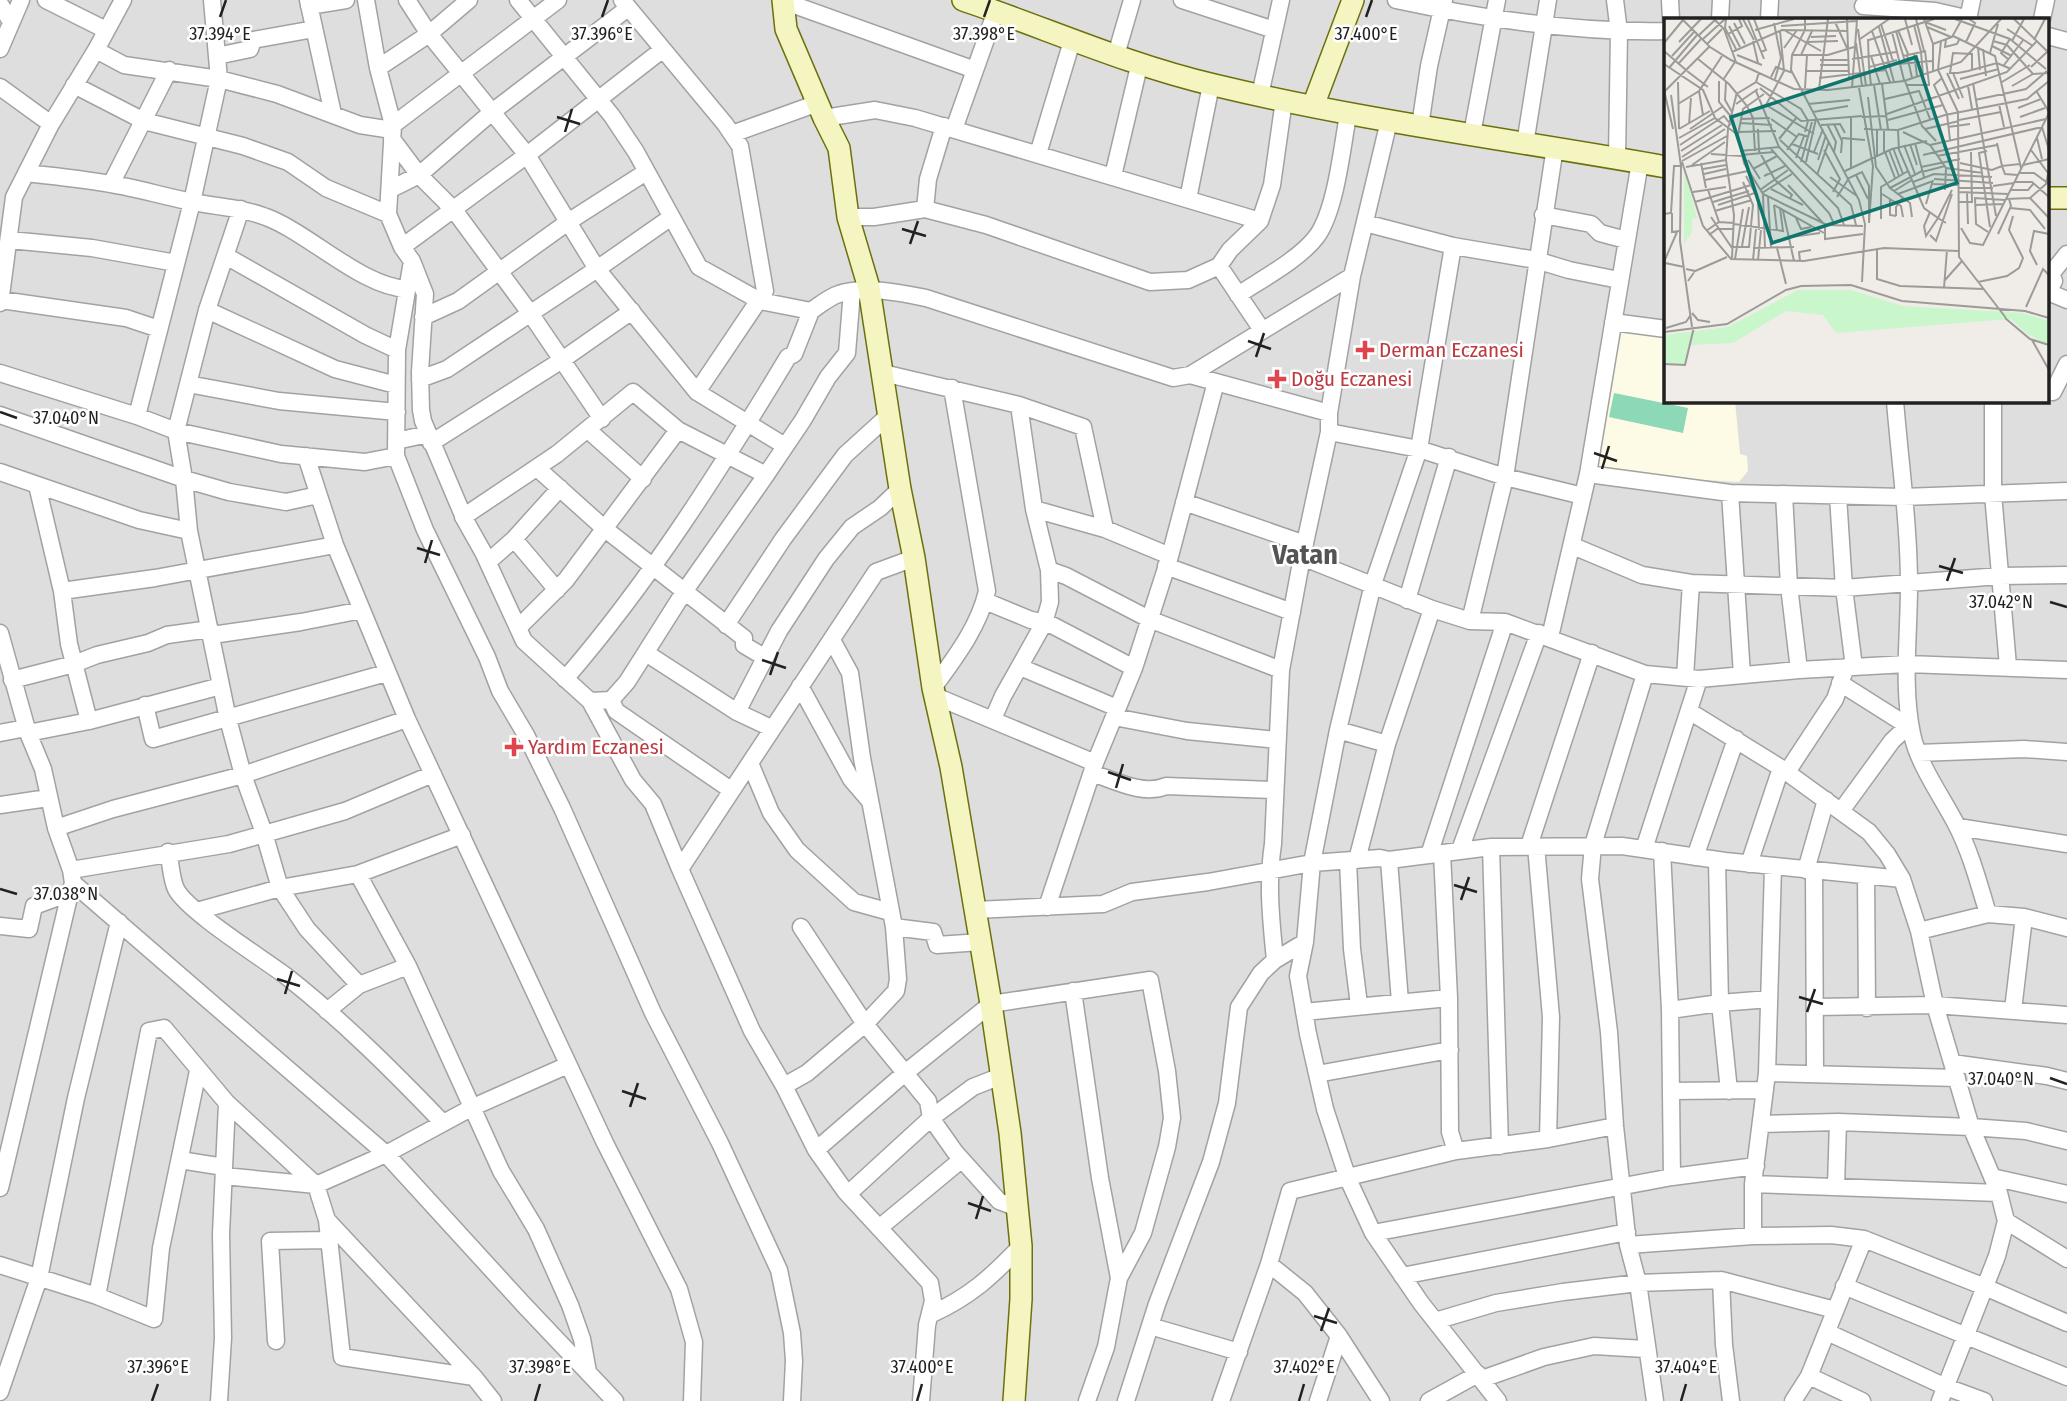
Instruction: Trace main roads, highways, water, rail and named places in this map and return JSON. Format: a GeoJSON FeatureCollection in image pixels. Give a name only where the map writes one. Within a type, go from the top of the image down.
{"type":"FeatureCollection","features":[{"type":"Feature","properties":{"kind":"place","name":"Derman Eczanesi"},"geometry":{"type":"Point","coordinates":[1365,350]}},
{"type":"Feature","properties":{"kind":"place","name":"Doğu Eczanesi"},"geometry":{"type":"Point","coordinates":[1277,379]}},
{"type":"Feature","properties":{"kind":"place","name":"Yardım Eczanesi"},"geometry":{"type":"Point","coordinates":[514,747]}},
{"type":"Feature","properties":{"kind":"district","name":"Vatan"},"geometry":{"type":"Point","coordinates":[1305,554]}}]}
